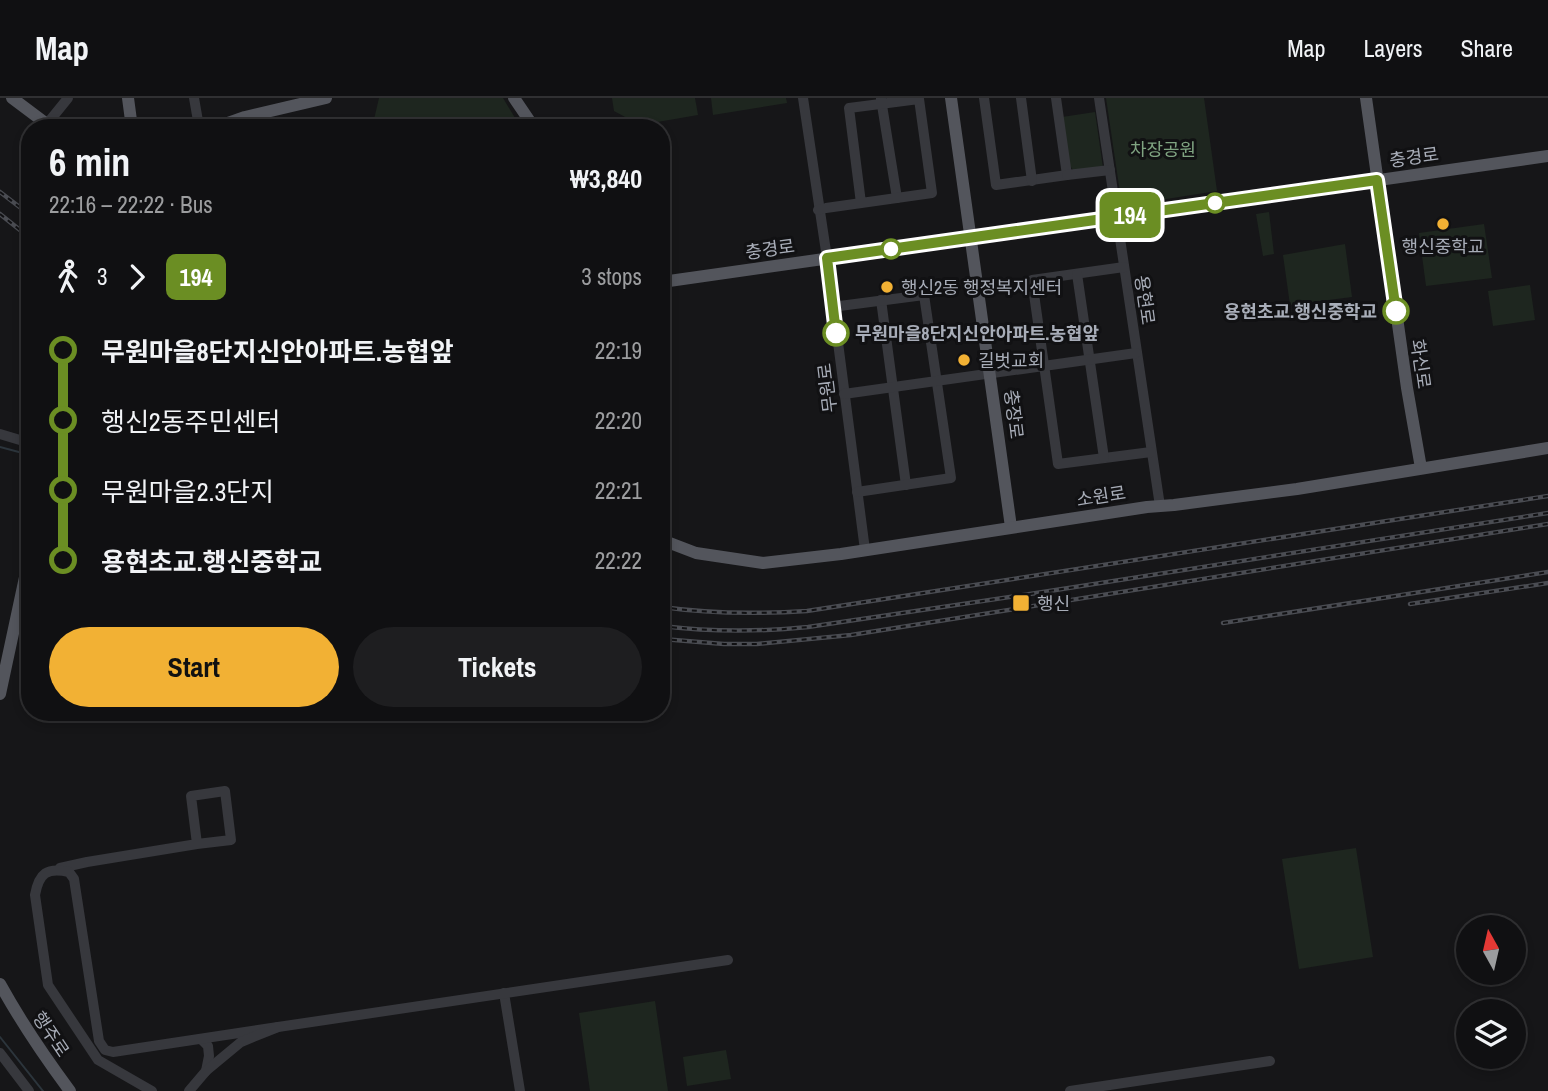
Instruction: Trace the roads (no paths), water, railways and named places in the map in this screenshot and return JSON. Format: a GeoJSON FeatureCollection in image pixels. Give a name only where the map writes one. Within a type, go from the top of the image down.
{"type":"FeatureCollection","features":[{"type":"Feature","properties":{"kind":"main road"},"geometry":{"type":"LineString","coordinates":[[12,98],[40,119]]}},
{"type":"Feature","properties":{"kind":"main road"},"geometry":{"type":"LineString","coordinates":[[128,98],[131,119]]}},
{"type":"Feature","properties":{"kind":"main road"},"geometry":{"type":"LineString","coordinates":[[239,119],[327,98]]}},
{"type":"Feature","properties":{"kind":"main road"},"geometry":{"type":"LineString","coordinates":[[514,98],[528,119]]}},
{"type":"Feature","properties":{"kind":"main road","name":"충장로"},"geometry":{"type":"LineString","coordinates":[[951,98],[1011,527]]}},
{"type":"Feature","properties":{"kind":"main road","name":"화신로"},"geometry":{"type":"LineString","coordinates":[[1366,98],[1421,468]]}},
{"type":"Feature","properties":{"kind":"main road","name":"충경로"},"geometry":{"type":"LineString","coordinates":[[670,281],[1548,156]]}},
{"type":"Feature","properties":{"kind":"main road","name":"소원로"},"geometry":{"type":"LineString","coordinates":[[670,543],[696,554],[763,563],[1297,489],[1548,448]]}},
{"type":"Feature","properties":{"kind":"main road"},"geometry":{"type":"LineString","coordinates":[[0,694],[21,596]]}},
{"type":"Feature","properties":{"kind":"main road","name":"행주로"},"geometry":{"type":"LineString","coordinates":[[0,972],[2,988],[19,1018],[70,1091]]}},
{"type":"Feature","properties":{"kind":"street"},"geometry":{"type":"LineString","coordinates":[[54,119],[67,98]]}},
{"type":"Feature","properties":{"kind":"street"},"geometry":{"type":"LineString","coordinates":[[194,98],[198,119]]}},
{"type":"Feature","properties":{"kind":"street","name":"무원로"},"geometry":{"type":"LineString","coordinates":[[803,98],[865,550]]}},
{"type":"Feature","properties":{"kind":"street"},"geometry":{"type":"LineString","coordinates":[[984,98],[996,185],[1110,170]]}},
{"type":"Feature","properties":{"kind":"street"},"geometry":{"type":"LineString","coordinates":[[1021,98],[1032,181]]}},
{"type":"Feature","properties":{"kind":"street"},"geometry":{"type":"LineString","coordinates":[[1056,98],[1067,175]]}},
{"type":"Feature","properties":{"kind":"street","name":"용현로"},"geometry":{"type":"LineString","coordinates":[[1100,98],[1160,506]]}},
{"type":"Feature","properties":{"kind":"street"},"geometry":{"type":"LineString","coordinates":[[818,209],[897,198],[932,193],[919,99],[881,101],[849,108],[861,203]]}},
{"type":"Feature","properties":{"kind":"street"},"geometry":{"type":"LineString","coordinates":[[881,101],[897,198]]}},
{"type":"Feature","properties":{"kind":"street"},"geometry":{"type":"LineString","coordinates":[[1124,267],[1032,280],[1058,464],[1151,452]]}},
{"type":"Feature","properties":{"kind":"street"},"geometry":{"type":"LineString","coordinates":[[1077,274],[1104,458]]}},
{"type":"Feature","properties":{"kind":"street"},"geometry":{"type":"LineString","coordinates":[[832,307],[924,295],[951,478],[857,492]]}},
{"type":"Feature","properties":{"kind":"street"},"geometry":{"type":"LineString","coordinates":[[881,300],[906,485]]}},
{"type":"Feature","properties":{"kind":"street"},"geometry":{"type":"LineString","coordinates":[[844,394],[1136,354]]}},
{"type":"Feature","properties":{"kind":"street"},"geometry":{"type":"LineString","coordinates":[[0,434],[21,440]]}},
{"type":"Feature","properties":{"kind":"street"},"geometry":{"type":"LineString","coordinates":[[152,1091],[98,1060],[48,985],[35,895],[37,884],[44,873],[87,862],[232,840],[225,791],[191,796],[197,844]]}},
{"type":"Feature","properties":{"kind":"street"},"geometry":{"type":"LineString","coordinates":[[57,869],[69,872],[74,879],[99,1041],[105,1050],[113,1052],[728,960]]}},
{"type":"Feature","properties":{"kind":"street"},"geometry":{"type":"LineString","coordinates":[[504,993],[520,1091]]}},
{"type":"Feature","properties":{"kind":"street"},"geometry":{"type":"LineString","coordinates":[[189,1091],[206,1071],[241,1042],[278,1027]]}},
{"type":"Feature","properties":{"kind":"street"},"geometry":{"type":"LineString","coordinates":[[201,1039],[208,1046],[206,1071]]}},
{"type":"Feature","properties":{"kind":"street"},"geometry":{"type":"LineString","coordinates":[[0,1053],[29,1091]]}},
{"type":"Feature","properties":{"kind":"street"},"geometry":{"type":"LineString","coordinates":[[1070,1091],[1270,1061]]}},
{"type":"Feature","properties":{"kind":"waterway"},"geometry":{"type":"LineString","coordinates":[[0,447],[21,453]]}},
{"type":"Feature","properties":{"kind":"waterway"},"geometry":{"type":"LineString","coordinates":[[0,1037],[43,1091]]}},
{"type":"Feature","properties":{"kind":"railway"},"geometry":{"type":"LineString","coordinates":[[0,192],[21,208]]}},
{"type":"Feature","properties":{"kind":"railway"},"geometry":{"type":"LineString","coordinates":[[0,214],[21,231]]}},
{"type":"Feature","properties":{"kind":"railway"},"geometry":{"type":"LineString","coordinates":[[670,608],[734,613],[807,611],[1548,496]]}},
{"type":"Feature","properties":{"kind":"railway"},"geometry":{"type":"LineString","coordinates":[[670,627],[735,631],[808,627],[1548,513]]}},
{"type":"Feature","properties":{"kind":"railway"},"geometry":{"type":"LineString","coordinates":[[670,640],[757,644],[851,635],[1548,524]]}},
{"type":"Feature","properties":{"kind":"railway"},"geometry":{"type":"LineString","coordinates":[[1223,623],[1548,572]]}},
{"type":"Feature","properties":{"kind":"railway"},"geometry":{"type":"LineString","coordinates":[[1410,604],[1548,583]]}},
{"type":"Feature","properties":{"kind":"place","name":"행신중학교"},"geometry":{"type":"Point","coordinates":[1443,224]}},
{"type":"Feature","properties":{"kind":"place","name":"행신2동 행정복지센터"},"geometry":{"type":"Point","coordinates":[887,287]}},
{"type":"Feature","properties":{"kind":"place","name":"용현초교.행신중학교"},"geometry":{"type":"Point","coordinates":[1396,311]}},
{"type":"Feature","properties":{"kind":"place","name":"무원마을8단지신안아파트.농협앞"},"geometry":{"type":"Point","coordinates":[836,333]}},
{"type":"Feature","properties":{"kind":"place","name":"길벗교회"},"geometry":{"type":"Point","coordinates":[964,360]}},
{"type":"Feature","properties":{"kind":"place","name":"행신"},"geometry":{"type":"Point","coordinates":[1021,603]}},
{"type":"Feature","properties":{"kind":"park label","name":"차장공원"},"geometry":{"type":"Point","coordinates":[1163,149]}}]}
